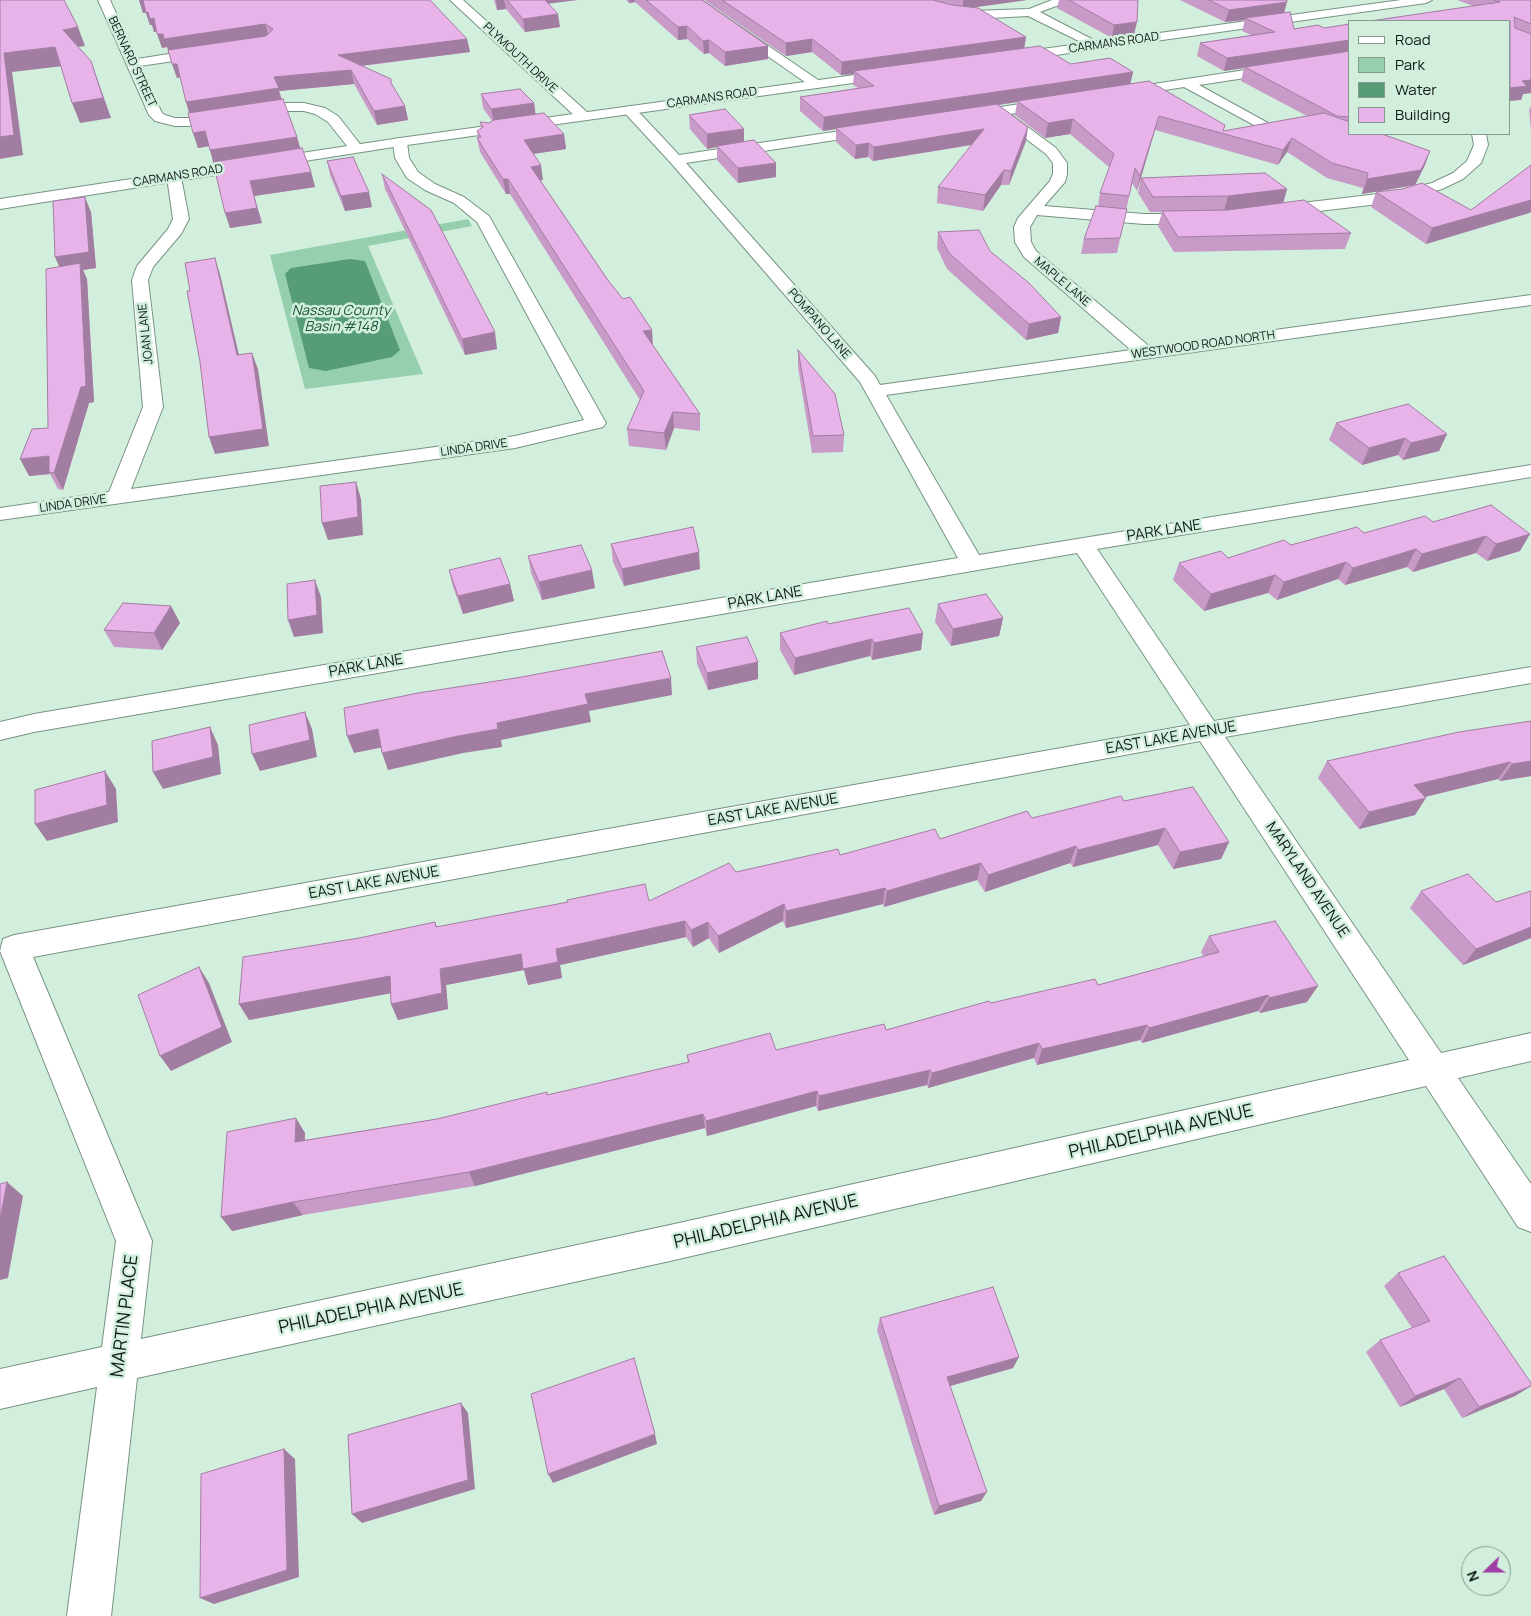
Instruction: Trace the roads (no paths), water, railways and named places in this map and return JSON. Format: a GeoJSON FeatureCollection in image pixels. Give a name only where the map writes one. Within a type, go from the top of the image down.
{"type":"FeatureCollection","features":[{"type":"Feature","properties":{"kind":"street","name":"BERNARD STREET"},"geometry":{"type":"LineString","coordinates":[[106,0],[156,115],[160,118],[175,122],[188,122],[287,107],[304,107],[320,111],[333,118],[356,148]]}},
{"type":"Feature","properties":{"kind":"street","name":"PLYMOUTH DRIVE"},"geometry":{"type":"LineString","coordinates":[[456,0],[583,116]]}},
{"type":"Feature","properties":{"kind":"street"},"geometry":{"type":"LineString","coordinates":[[693,0],[817,84]]}},
{"type":"Feature","properties":{"kind":"street"},"geometry":{"type":"LineString","coordinates":[[914,0],[930,8],[972,15],[1030,12],[1064,0]]}},
{"type":"Feature","properties":{"kind":"street","name":"CARMANS ROAD"},"geometry":{"type":"LineString","coordinates":[[1001,58],[1393,2],[1426,0]]}},
{"type":"Feature","properties":{"kind":"street"},"geometry":{"type":"LineString","coordinates":[[1030,12],[1097,45]]}},
{"type":"Feature","properties":{"kind":"street"},"geometry":{"type":"LineString","coordinates":[[134,63],[221,50]]}},
{"type":"Feature","properties":{"kind":"street"},"geometry":{"type":"LineString","coordinates":[[1111,94],[1348,58]]}},
{"type":"Feature","properties":{"kind":"street","name":"CARMANS ROAD"},"geometry":{"type":"LineString","coordinates":[[0,204],[356,148],[904,72]]}},
{"type":"Feature","properties":{"kind":"street"},"geometry":{"type":"LineString","coordinates":[[1186,83],[1263,126]]}},
{"type":"Feature","properties":{"kind":"street"},"geometry":{"type":"LineString","coordinates":[[959,117],[1064,101]]}},
{"type":"Feature","properties":{"kind":"street","name":"POMPANO LANE"},"geometry":{"type":"LineString","coordinates":[[629,110],[676,160],[868,380],[972,563]]}},
{"type":"Feature","properties":{"kind":"street","name":"MAPLE LANE"},"geometry":{"type":"LineString","coordinates":[[998,111],[1051,151],[1060,163],[1060,174],[1057,182],[1026,218],[1022,227],[1023,242],[1030,254],[1146,353]]}},
{"type":"Feature","properties":{"kind":"street"},"geometry":{"type":"LineString","coordinates":[[676,160],[890,128]]}},
{"type":"Feature","properties":{"kind":"street"},"geometry":{"type":"LineString","coordinates":[[1262,213],[1396,197],[1437,186],[1458,176],[1474,163],[1482,145],[1479,135]]}},
{"type":"Feature","properties":{"kind":"street","name":"LINDA DRIVE"},"geometry":{"type":"LineString","coordinates":[[0,514],[515,442],[596,422],[483,219],[460,200],[430,187],[412,175],[402,158],[400,142]]}},
{"type":"Feature","properties":{"kind":"street","name":"JOAN LANE"},"geometry":{"type":"LineString","coordinates":[[117,498],[154,407],[140,280],[146,266],[175,231],[181,219],[174,177]]}},
{"type":"Feature","properties":{"kind":"street"},"geometry":{"type":"LineString","coordinates":[[1034,210],[1144,219],[1215,218]]}},
{"type":"Feature","properties":{"kind":"street","name":"WESTWOOD ROAD NORTH"},"geometry":{"type":"LineString","coordinates":[[875,391],[1531,300]]}},
{"type":"Feature","properties":{"kind":"street","name":"PARK LANE"},"geometry":{"type":"LineString","coordinates":[[0,731],[34,723],[972,563],[1531,471]]}},
{"type":"Feature","properties":{"kind":"street","name":"MARYLAND AVENUE"},"geometry":{"type":"LineString","coordinates":[[1083,545],[1531,1215]]}},
{"type":"Feature","properties":{"kind":"street","name":"EAST LAKE AVENUE"},"geometry":{"type":"LineString","coordinates":[[14,948],[1208,731],[1531,675]]}},
{"type":"Feature","properties":{"kind":"street","name":"MARTIN PLACE"},"geometry":{"type":"LineString","coordinates":[[14,948],[134,1241],[89,1616]]}},
{"type":"Feature","properties":{"kind":"street","name":"PHILADELPHIA AVENUE"},"geometry":{"type":"LineString","coordinates":[[0,1389],[680,1241],[1531,1047]]}},
{"type":"Feature","properties":{"kind":"water","name":"Nassau County Basin #148"},"geometry":{"type":"Polygon","coordinates":[[[350,259],[365,261],[400,350],[392,357],[326,371],[309,368],[285,274],[291,268],[350,259]]]}}]}
